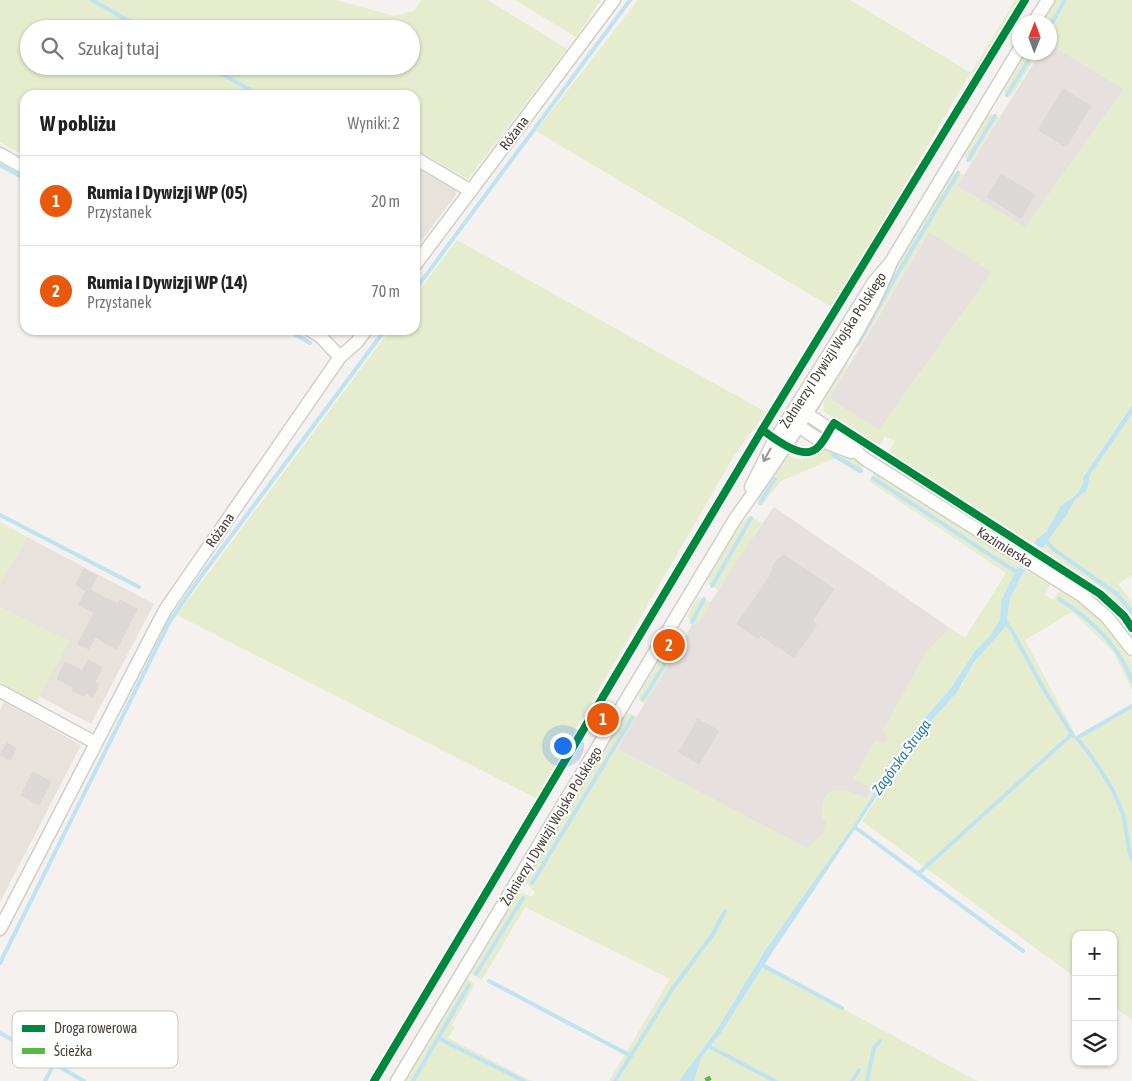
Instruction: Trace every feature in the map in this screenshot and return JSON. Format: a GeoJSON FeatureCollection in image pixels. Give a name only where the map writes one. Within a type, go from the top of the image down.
{"type":"FeatureCollection","features":[{"type":"Feature","properties":{"kind":"street","name":"Różana"},"geometry":{"type":"LineString","coordinates":[[420,258],[614,0]]}},
{"type":"Feature","properties":{"kind":"street"},"geometry":{"type":"LineString","coordinates":[[1038,15],[1048,0]]}},
{"type":"Feature","properties":{"kind":"street","name":"Żołnierzy I Dywizji Wojska Polskiego"},"geometry":{"type":"LineString","coordinates":[[736,519],[763,461],[874,282],[890,262],[1013,60]]}},
{"type":"Feature","properties":{"kind":"street"},"geometry":{"type":"LineString","coordinates":[[0,154],[20,165]]}},
{"type":"Feature","properties":{"kind":"street"},"geometry":{"type":"LineString","coordinates":[[420,161],[470,191]]}},
{"type":"Feature","properties":{"kind":"street","name":"Żołnierzy I Dywizji Wojska Polskiego"},"geometry":{"type":"LineString","coordinates":[[397,1081],[736,519],[807,414],[864,322],[882,286],[890,262]]}},
{"type":"Feature","properties":{"kind":"street"},"geometry":{"type":"LineString","coordinates":[[318,335],[340,357]]}},
{"type":"Feature","properties":{"kind":"street","name":"Różana"},"geometry":{"type":"LineString","coordinates":[[0,929],[94,742],[165,610],[340,357],[361,335]]}},
{"type":"Feature","properties":{"kind":"street"},"geometry":{"type":"LineString","coordinates":[[792,414],[807,414]]}},
{"type":"Feature","properties":{"kind":"street","name":"Kazimierska"},"geometry":{"type":"LineString","coordinates":[[792,414],[799,426],[821,440],[865,458]]}},
{"type":"Feature","properties":{"kind":"street","name":"Kazimierska"},"geometry":{"type":"LineString","coordinates":[[807,414],[865,458],[1095,605],[1120,631],[1132,649]]}},
{"type":"Feature","properties":{"kind":"street"},"geometry":{"type":"LineString","coordinates":[[0,691],[94,742]]}},
{"type":"Feature","properties":{"kind":"shaded area"},"geometry":{"type":"Polygon","coordinates":[[[1057,48],[1124,89],[1025,228],[957,186],[1036,60],[1057,60],[1057,48]]]}},
{"type":"Feature","properties":{"kind":"shaded area"},"geometry":{"type":"Polygon","coordinates":[[[420,170],[455,190],[456,195],[420,242],[420,170]]]}},
{"type":"Feature","properties":{"kind":"shaded area"},"geometry":{"type":"Polygon","coordinates":[[[929,232],[993,271],[879,430],[829,399],[929,232]]]}},
{"type":"Feature","properties":{"kind":"shaded area"},"geometry":{"type":"Polygon","coordinates":[[[774,507],[972,643],[826,858],[617,749],[692,625],[698,623],[736,561],[774,507]]]}},
{"type":"Feature","properties":{"kind":"shaded area"},"geometry":{"type":"Polygon","coordinates":[[[27,537],[154,604],[91,724],[39,696],[69,641],[0,607],[0,584],[27,537]]]}},
{"type":"Feature","properties":{"kind":"shaded area"},"geometry":{"type":"Polygon","coordinates":[[[4,702],[81,745],[0,902],[0,710],[4,702]]]}},
{"type":"Feature","properties":{"kind":"green space"},"geometry":{"type":"Polygon","coordinates":[[[0,0],[336,0],[394,16],[414,11],[421,0],[488,0],[567,49],[468,179],[420,152],[420,90],[20,90],[20,153],[0,142],[0,0]]]}},
{"type":"Feature","properties":{"kind":"green space"},"geometry":{"type":"Polygon","coordinates":[[[515,0],[601,0],[576,37],[515,0]]]}},
{"type":"Feature","properties":{"kind":"green space"},"geometry":{"type":"Polygon","coordinates":[[[638,0],[850,0],[971,73],[833,308],[536,131],[638,0]]]}},
{"type":"Feature","properties":{"kind":"green space"},"geometry":{"type":"Polygon","coordinates":[[[1015,0],[1021,0],[1012,15],[976,75],[971,73],[1015,0]]]}},
{"type":"Feature","properties":{"kind":"green space"},"geometry":{"type":"Polygon","coordinates":[[[1056,0],[1132,0],[1132,404],[1083,476],[1083,483],[1078,493],[1072,497],[1047,531],[1034,544],[888,453],[895,441],[885,436],[878,448],[845,424],[824,412],[824,406],[831,386],[847,362],[849,364],[829,399],[879,430],[992,272],[929,232],[858,349],[856,347],[856,343],[899,262],[953,173],[964,174],[957,186],[1025,227],[1124,89],[1057,48],[1057,15],[1046,15],[1056,0]]]}},
{"type":"Feature","properties":{"kind":"green space"},"geometry":{"type":"Polygon","coordinates":[[[1021,60],[1034,60],[1011,97],[1002,90],[1021,60]]]}},
{"type":"Feature","properties":{"kind":"green space"},"geometry":{"type":"Polygon","coordinates":[[[992,114],[999,118],[971,163],[963,155],[987,116],[992,114]]]}},
{"type":"Feature","properties":{"kind":"green space"},"geometry":{"type":"Polygon","coordinates":[[[457,240],[766,412],[735,454],[536,798],[177,615],[386,335],[420,335],[420,289],[457,240]]]}},
{"type":"Feature","properties":{"kind":"green space"},"geometry":{"type":"Polygon","coordinates":[[[1132,414],[1132,575],[1118,584],[1132,602],[1132,618],[1107,594],[1041,548],[1074,501],[1087,490],[1090,475],[1132,414]]]}},
{"type":"Feature","properties":{"kind":"green space"},"geometry":{"type":"Polygon","coordinates":[[[821,447],[859,462],[864,466],[859,474],[835,458],[781,481],[762,505],[758,503],[758,497],[787,455],[801,460],[821,447]]]}},
{"type":"Feature","properties":{"kind":"green space"},"geometry":{"type":"Polygon","coordinates":[[[875,472],[1014,560],[1009,560],[1019,566],[1001,601],[1000,619],[991,635],[975,651],[951,688],[911,734],[856,822],[766,949],[716,1031],[679,1081],[609,1081],[670,979],[525,907],[482,980],[470,973],[517,895],[523,893],[532,897],[535,892],[525,882],[627,713],[637,716],[617,749],[807,848],[823,834],[826,822],[822,818],[823,806],[825,798],[830,793],[842,790],[867,798],[873,789],[853,778],[876,740],[883,744],[887,742],[888,738],[883,731],[924,655],[949,628],[965,638],[1006,573],[869,481],[875,472]]]}},
{"type":"Feature","properties":{"kind":"green space"},"geometry":{"type":"Polygon","coordinates":[[[750,516],[762,523],[718,590],[708,584],[707,579],[742,522],[750,516]]]}},
{"type":"Feature","properties":{"kind":"green space"},"geometry":{"type":"Polygon","coordinates":[[[0,522],[27,537],[0,584],[0,522]]]}},
{"type":"Feature","properties":{"kind":"green space"},"geometry":{"type":"Polygon","coordinates":[[[1025,570],[1051,584],[1045,595],[1053,600],[1058,592],[1062,591],[1104,624],[1123,645],[1129,656],[1132,667],[1132,690],[1113,651],[1072,612],[1025,640],[1076,736],[1132,706],[1132,1020],[1117,1009],[1117,931],[1072,931],[1072,975],[862,821],[916,738],[963,684],[965,677],[1009,611],[1010,599],[1025,570]]]}},
{"type":"Feature","properties":{"kind":"green space"},"geometry":{"type":"Polygon","coordinates":[[[698,597],[711,602],[698,624],[692,625],[687,615],[698,597]]]}},
{"type":"Feature","properties":{"kind":"green space"},"geometry":{"type":"Polygon","coordinates":[[[0,607],[70,641],[36,702],[0,682],[0,607]]]}},
{"type":"Feature","properties":{"kind":"green space"},"geometry":{"type":"Polygon","coordinates":[[[678,642],[682,643],[645,704],[640,701],[639,694],[666,649],[678,642]]]}},
{"type":"Feature","properties":{"kind":"green space"},"geometry":{"type":"Polygon","coordinates":[[[764,966],[978,1081],[694,1081],[701,1058],[721,1033],[764,966]]]}},
{"type":"Feature","properties":{"kind":"green space"},"geometry":{"type":"Polygon","coordinates":[[[466,978],[475,984],[452,1025],[455,1027],[448,1038],[532,1081],[405,1081],[466,978]]]}},
{"type":"Feature","properties":{"kind":"water","name":"Zagórska Struga"},"geometry":{"type":"Polygon","coordinates":[[[1132,405],[1132,414],[1090,475],[1087,490],[1074,501],[1066,516],[1022,575],[1010,599],[1007,619],[1012,629],[1010,630],[1006,626],[974,662],[957,692],[916,738],[773,951],[721,1033],[701,1058],[694,1081],[679,1081],[716,1031],[766,949],[856,822],[911,734],[951,688],[975,651],[991,635],[1000,619],[1001,601],[1018,567],[1037,539],[1047,531],[1060,507],[1078,493],[1083,483],[1083,477],[1132,405]]]}},
{"type":"Feature","properties":{"kind":"pier"},"geometry":{"type":"Polygon","coordinates":[[[1032,542],[1044,550],[1028,572],[1017,565],[1032,542]]]}},
{"type":"Feature","properties":{"kind":"building"},"geometry":{"type":"Polygon","coordinates":[[[1063,89],[1091,106],[1066,147],[1038,130],[1063,89]]]}},
{"type":"Feature","properties":{"kind":"building"},"geometry":{"type":"Polygon","coordinates":[[[1001,174],[1035,195],[1021,218],[987,197],[1001,174]]]}},
{"type":"Feature","properties":{"kind":"building"},"geometry":{"type":"Polygon","coordinates":[[[784,555],[834,589],[812,621],[817,624],[794,658],[760,635],[758,639],[737,624],[770,576],[775,562],[784,555]]]}},
{"type":"Feature","properties":{"kind":"building"},"geometry":{"type":"Polygon","coordinates":[[[84,569],[97,576],[90,590],[118,604],[120,600],[137,609],[117,649],[95,637],[89,649],[78,644],[94,613],[79,605],[86,591],[76,585],[84,569]]]}},
{"type":"Feature","properties":{"kind":"building"},"geometry":{"type":"Polygon","coordinates":[[[88,660],[102,667],[95,682],[99,684],[93,697],[86,693],[84,696],[72,690],[74,687],[57,679],[65,662],[82,671],[88,660]]]}},
{"type":"Feature","properties":{"kind":"building"},"geometry":{"type":"Polygon","coordinates":[[[698,719],[719,731],[699,764],[679,752],[698,719]]]}},
{"type":"Feature","properties":{"kind":"building"},"geometry":{"type":"Polygon","coordinates":[[[7,743],[16,748],[10,760],[0,755],[7,743]]]}},
{"type":"Feature","properties":{"kind":"building"},"geometry":{"type":"Polygon","coordinates":[[[33,772],[51,782],[39,805],[21,795],[33,772]]]}},
{"type":"Feature","properties":{"kind":"waterway"},"geometry":{"type":"LineString","coordinates":[[92,0],[127,20]]}},
{"type":"Feature","properties":{"kind":"waterway"},"geometry":{"type":"LineString","coordinates":[[420,283],[630,0]]}},
{"type":"Feature","properties":{"kind":"waterway"},"geometry":{"type":"LineString","coordinates":[[1056,15],[1065,0]]}},
{"type":"Feature","properties":{"kind":"waterway"},"geometry":{"type":"LineString","coordinates":[[1007,95],[1029,60]]}},
{"type":"Feature","properties":{"kind":"waterway"},"geometry":{"type":"LineString","coordinates":[[224,75],[250,90]]}},
{"type":"Feature","properties":{"kind":"waterway"},"geometry":{"type":"LineString","coordinates":[[968,160],[995,116]]}},
{"type":"Feature","properties":{"kind":"waterway"},"geometry":{"type":"LineString","coordinates":[[0,165],[20,176]]}},
{"type":"Feature","properties":{"kind":"waterway"},"geometry":{"type":"LineString","coordinates":[[858,344],[890,286],[958,173]]}},
{"type":"Feature","properties":{"kind":"waterway"},"geometry":{"type":"LineString","coordinates":[[296,335],[310,343]]}},
{"type":"Feature","properties":{"kind":"waterway"},"geometry":{"type":"LineString","coordinates":[[0,963],[170,621],[199,579],[381,335]]}},
{"type":"Feature","properties":{"kind":"waterway"},"geometry":{"type":"LineString","coordinates":[[833,455],[861,471]]}},
{"type":"Feature","properties":{"kind":"waterway"},"geometry":{"type":"LineString","coordinates":[[873,478],[1016,572]]}},
{"type":"Feature","properties":{"kind":"waterway"},"geometry":{"type":"LineString","coordinates":[[760,503],[775,479]]}},
{"type":"Feature","properties":{"kind":"waterway"},"geometry":{"type":"LineString","coordinates":[[0,515],[139,587]]}},
{"type":"Feature","properties":{"kind":"waterway"},"geometry":{"type":"LineString","coordinates":[[712,586],[751,518]]}},
{"type":"Feature","properties":{"kind":"waterway"},"geometry":{"type":"LineString","coordinates":[[1047,542],[1053,549],[1117,594],[1132,612]]}},
{"type":"Feature","properties":{"kind":"waterway"},"geometry":{"type":"LineString","coordinates":[[692,622],[704,599]]}},
{"type":"Feature","properties":{"kind":"waterway"},"geometry":{"type":"LineString","coordinates":[[1059,599],[1082,615],[1103,634],[1119,656],[1132,681]]}},
{"type":"Feature","properties":{"kind":"waterway"},"geometry":{"type":"LineString","coordinates":[[1011,629],[1042,686],[1073,736]]}},
{"type":"Feature","properties":{"kind":"waterway"},"geometry":{"type":"LineString","coordinates":[[643,699],[676,646]]}},
{"type":"Feature","properties":{"kind":"waterway"},"geometry":{"type":"LineString","coordinates":[[1132,706],[1077,738],[1115,795],[1123,815],[1132,860]]}},
{"type":"Feature","properties":{"kind":"waterway"},"geometry":{"type":"LineString","coordinates":[[532,883],[632,718]]}},
{"type":"Feature","properties":{"kind":"waterway"},"geometry":{"type":"LineString","coordinates":[[918,874],[1071,735]]}},
{"type":"Feature","properties":{"kind":"waterway"},"geometry":{"type":"LineString","coordinates":[[856,828],[1023,951]]}},
{"type":"Feature","properties":{"kind":"waterway"},"geometry":{"type":"LineString","coordinates":[[476,974],[523,898]]}},
{"type":"Feature","properties":{"kind":"waterway"},"geometry":{"type":"LineString","coordinates":[[615,1081],[673,988],[713,934],[725,911]]}},
{"type":"Feature","properties":{"kind":"waterway"},"geometry":{"type":"LineString","coordinates":[[764,966],[842,1008]]}},
{"type":"Feature","properties":{"kind":"waterway"},"geometry":{"type":"LineString","coordinates":[[489,981],[631,1056]]}},
{"type":"Feature","properties":{"kind":"waterway"},"geometry":{"type":"LineString","coordinates":[[413,1081],[469,985]]}},
{"type":"Feature","properties":{"kind":"waterway"},"geometry":{"type":"LineString","coordinates":[[0,1033],[12,1040]]}},
{"type":"Feature","properties":{"kind":"waterway"},"geometry":{"type":"LineString","coordinates":[[438,1038],[524,1081]]}},
{"type":"Feature","properties":{"kind":"waterway"},"geometry":{"type":"LineString","coordinates":[[867,1081],[874,1048],[880,1041]]}},
{"type":"Feature","properties":{"kind":"waterway"},"geometry":{"type":"LineString","coordinates":[[710,1047],[775,1081]]}},
{"type":"Feature","properties":{"kind":"waterway"},"geometry":{"type":"LineString","coordinates":[[45,1081],[52,1068]]}},
{"type":"Feature","properties":{"kind":"waterway"},"geometry":{"type":"LineString","coordinates":[[61,1068],[84,1081]]}},
{"type":"Feature","properties":{"kind":"waterway"},"geometry":{"type":"LineString","coordinates":[[852,1081],[859,1070]]}},
{"type":"Feature","properties":{"kind":"marked path"},"geometry":{"type":"LineString","coordinates":[[707,1077],[709,1081]]}},
{"type":"Feature","properties":{"kind":"cycle path"},"geometry":{"type":"LineString","coordinates":[[374,1081],[762,430],[1025,0]]}},
{"type":"Feature","properties":{"kind":"cycle path"},"geometry":{"type":"LineString","coordinates":[[762,430],[790,448],[806,452],[813,451],[819,446],[834,423],[1100,594],[1124,616],[1132,628]]}},
{"type":"Feature","properties":{"kind":"place","name":"Rumia I Dywizji WP (14)"},"geometry":{"type":"Point","coordinates":[669,645]}},
{"type":"Feature","properties":{"kind":"place","name":"Rumia I Dywizji WP (05)"},"geometry":{"type":"Point","coordinates":[603,719]}}]}
